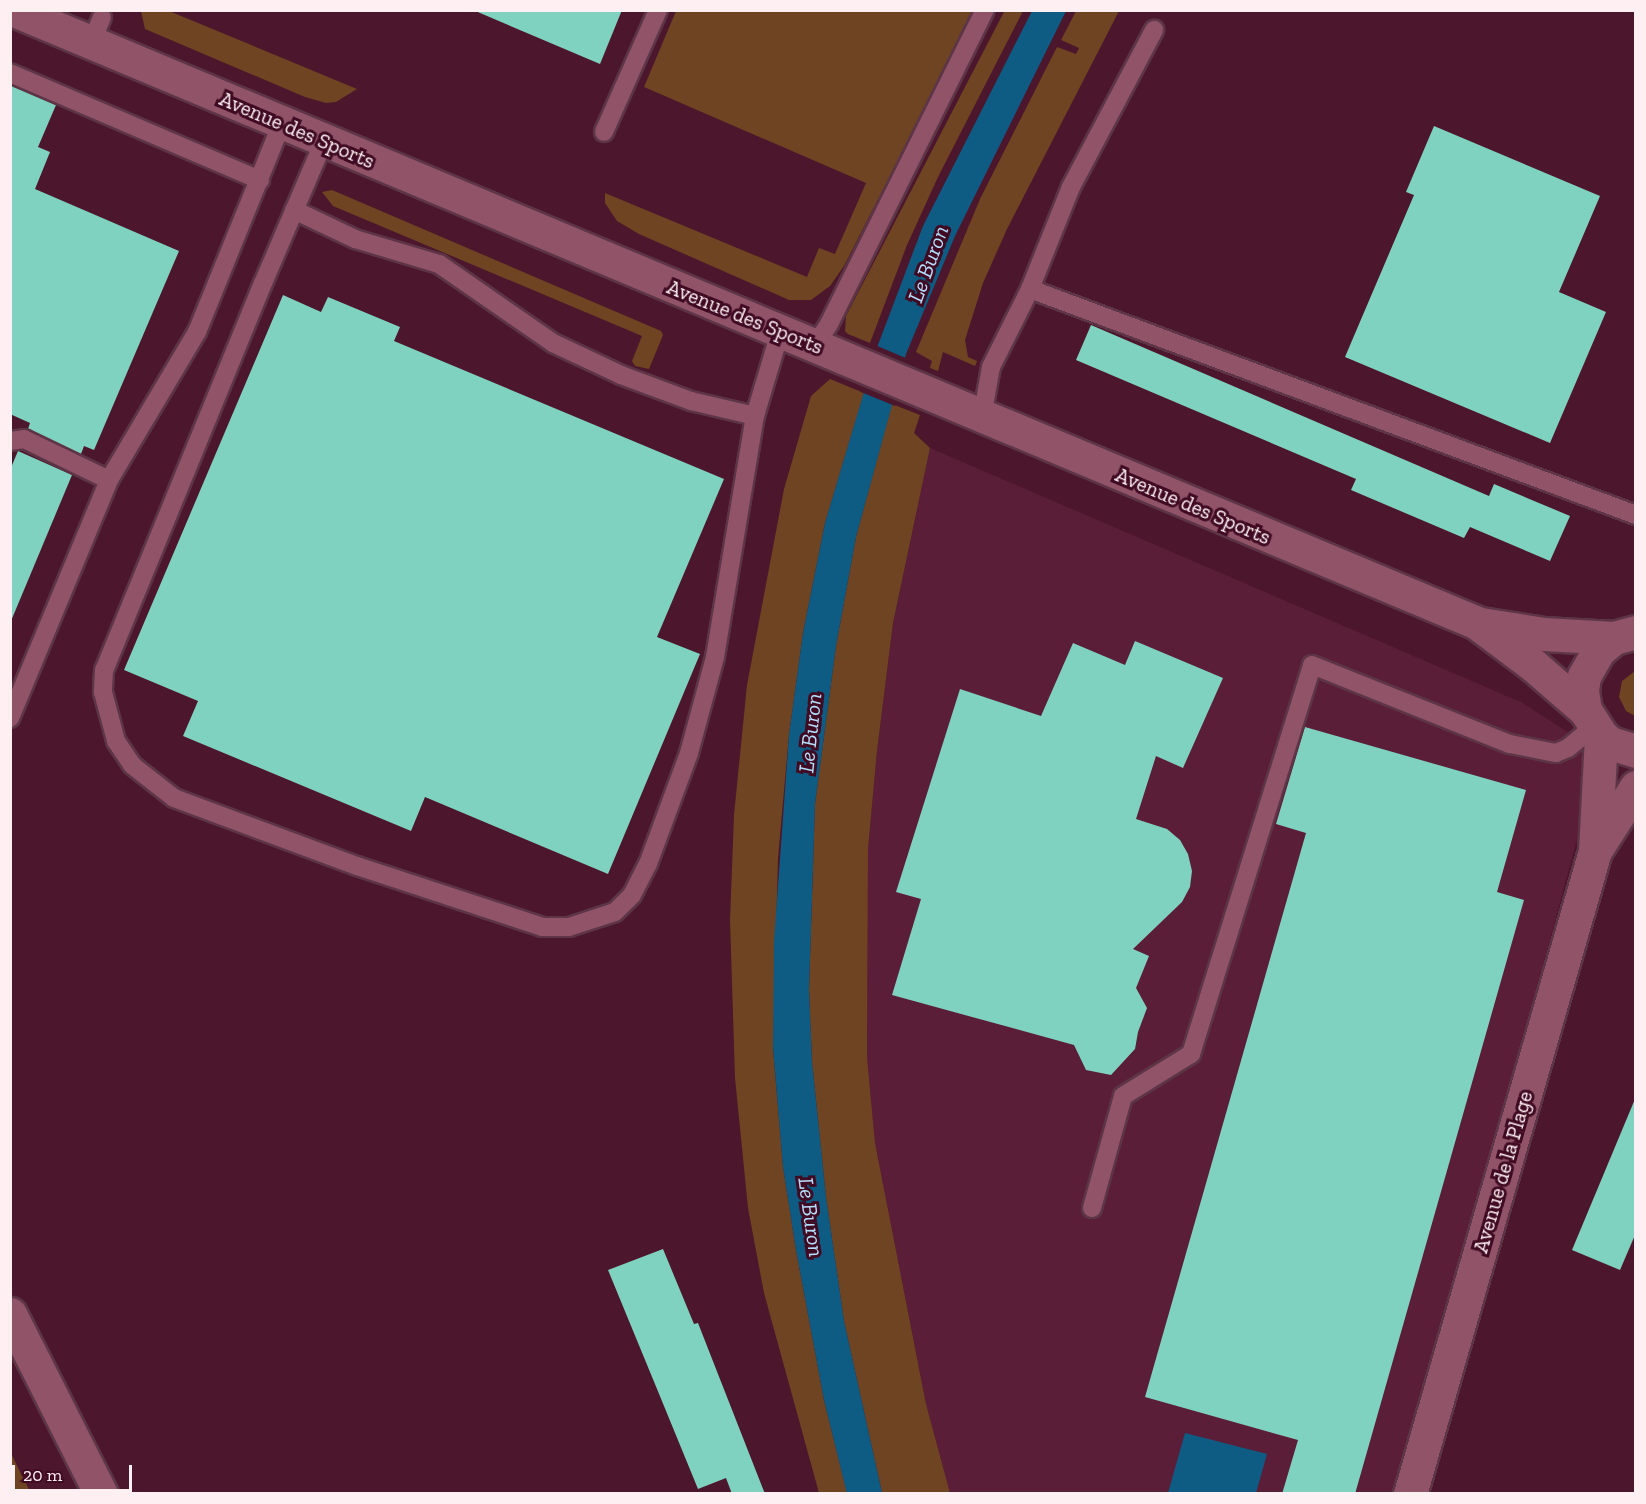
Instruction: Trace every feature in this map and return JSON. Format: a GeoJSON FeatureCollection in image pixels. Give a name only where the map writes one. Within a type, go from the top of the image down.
{"type":"FeatureCollection","features":[{"type":"Feature","properties":{"kind":"street","name":"Avenue des Sports"},"geometry":{"type":"LineString","coordinates":[[14,10],[96,30],[282,123],[1477,623],[1544,634],[1629,632]]}},
{"type":"Feature","properties":{"kind":"street","name":"Avenue des Sports"},"geometry":{"type":"LineString","coordinates":[[1477,623],[1533,665],[1610,743],[1635,751]]}},
{"type":"Feature","properties":{"kind":"street","name":"Avenue de la Plage"},"geometry":{"type":"LineString","coordinates":[[1595,851],[1593,724],[1582,691],[1584,676],[1599,650],[1629,632]]}},
{"type":"Feature","properties":{"kind":"street","name":"Avenue de la Plage"},"geometry":{"type":"LineString","coordinates":[[1410,1494],[1595,851],[1635,787]]}},
{"type":"Feature","properties":{"kind":"street"},"geometry":{"type":"LineString","coordinates":[[10,1314],[101,1494]]}},
{"type":"Feature","properties":{"kind":"lane"},"geometry":{"type":"LineString","coordinates":[[604,132],[658,10]]}},
{"type":"Feature","properties":{"kind":"lane"},"geometry":{"type":"LineString","coordinates":[[827,351],[830,324],[985,10]]}},
{"type":"Feature","properties":{"kind":"lane"},"geometry":{"type":"LineString","coordinates":[[982,417],[992,367],[1030,289],[1071,187],[1154,30]]}},
{"type":"Feature","properties":{"kind":"lane"},"geometry":{"type":"LineString","coordinates":[[10,73],[260,180]]}},
{"type":"Feature","properties":{"kind":"lane"},"geometry":{"type":"LineString","coordinates":[[10,718],[109,480],[197,332],[282,123]]}},
{"type":"Feature","properties":{"kind":"lane"},"geometry":{"type":"LineString","coordinates":[[324,141],[105,670],[103,692],[116,741],[132,765],[174,798],[357,866],[542,927],[569,927],[615,912],[632,895],[648,864],[689,753],[715,657],[755,417],[780,332]]}},
{"type":"Feature","properties":{"kind":"lane"},"geometry":{"type":"LineString","coordinates":[[294,210],[355,239],[440,264],[553,343],[621,375],[691,401],[755,417]]}},
{"type":"Feature","properties":{"kind":"lane"},"geometry":{"type":"LineString","coordinates":[[1030,289],[1635,515]]}},
{"type":"Feature","properties":{"kind":"lane"},"geometry":{"type":"LineString","coordinates":[[10,441],[24,440],[109,480]]}},
{"type":"Feature","properties":{"kind":"lane"},"geometry":{"type":"LineString","coordinates":[[1092,1208],[1123,1096],[1191,1054],[1312,665],[1510,744],[1556,753],[1568,748],[1593,724]]}},
{"type":"Feature","properties":{"kind":"shaded area"},"geometry":{"type":"Polygon","coordinates":[[[1005,10],[1023,11],[938,177],[907,245],[870,343],[848,334],[845,331],[846,316],[1005,10]]]}},
{"type":"Feature","properties":{"kind":"shaded area"},"geometry":{"type":"Polygon","coordinates":[[[141,11],[169,11],[357,89],[336,102],[326,103],[305,97],[145,29],[141,11]]]}},
{"type":"Feature","properties":{"kind":"shaded area"},"geometry":{"type":"Polygon","coordinates":[[[676,11],[974,11],[844,266],[830,286],[811,300],[789,300],[639,234],[617,221],[605,203],[605,193],[807,277],[819,248],[835,254],[866,183],[644,87],[676,11]]]}},
{"type":"Feature","properties":{"kind":"shaded area"},"geometry":{"type":"Polygon","coordinates":[[[1076,11],[1119,11],[1007,229],[983,283],[965,340],[968,357],[977,361],[975,366],[943,352],[938,371],[930,368],[932,361],[916,352],[980,199],[1057,47],[1076,54],[1079,48],[1061,40],[1076,11]]]}},
{"type":"Feature","properties":{"kind":"shaded area"},"geometry":{"type":"Polygon","coordinates":[[[332,190],[661,331],[663,335],[649,369],[635,366],[632,361],[642,336],[333,206],[322,192],[332,190]]]}},
{"type":"Feature","properties":{"kind":"shaded area"},"geometry":{"type":"Polygon","coordinates":[[[830,379],[864,393],[825,523],[803,633],[789,735],[778,858],[773,1048],[783,1167],[796,1250],[824,1400],[847,1493],[819,1493],[764,1293],[748,1208],[735,1078],[730,920],[734,815],[747,685],[784,489],[811,396],[830,379]]]}},
{"type":"Feature","properties":{"kind":"shaded area"},"geometry":{"type":"Polygon","coordinates":[[[892,404],[920,415],[914,433],[930,448],[893,623],[877,751],[868,849],[867,1057],[875,1143],[926,1404],[950,1493],[882,1493],[844,1321],[826,1197],[812,1062],[809,990],[815,804],[836,646],[856,537],[892,404]]]}},
{"type":"Feature","properties":{"kind":"shaded area"},"geometry":{"type":"Polygon","coordinates":[[[930,448],[1523,703],[1600,753],[1402,1493],[950,1493],[926,1404],[875,1143],[867,1057],[868,849],[877,751],[893,623],[930,448]]]}},
{"type":"Feature","properties":{"kind":"shaded area"},"geometry":{"type":"Polygon","coordinates":[[[1635,671],[1635,716],[1626,711],[1619,697],[1622,681],[1635,671]]]}},
{"type":"Feature","properties":{"kind":"shaded area"},"geometry":{"type":"Polygon","coordinates":[[[11,1453],[20,1472],[31,1493],[11,1493],[11,1453]]]}},
{"type":"Feature","properties":{"kind":"water","name":"Le Buron"},"geometry":{"type":"Polygon","coordinates":[[[1032,11],[1066,11],[955,236],[906,354],[856,537],[836,646],[815,804],[809,990],[812,1062],[826,1197],[844,1321],[882,1493],[847,1494],[824,1400],[796,1250],[783,1167],[773,1048],[774,941],[789,735],[803,633],[825,523],[878,345],[923,226],[1032,11]]]}},
{"type":"Feature","properties":{"kind":"water"},"geometry":{"type":"Polygon","coordinates":[[[1185,1433],[1267,1454],[1256,1493],[1168,1493],[1185,1433]]]}},
{"type":"Feature","properties":{"kind":"pier"},"geometry":{"type":"Polygon","coordinates":[[[875,345],[908,359],[895,406],[861,392],[875,345]]]}},
{"type":"Feature","properties":{"kind":"building"},"geometry":{"type":"Polygon","coordinates":[[[473,10],[622,10],[600,64],[473,10]]]}},
{"type":"Feature","properties":{"kind":"building"},"geometry":{"type":"Polygon","coordinates":[[[10,85],[56,105],[38,147],[50,152],[35,189],[179,251],[94,450],[84,446],[81,454],[28,429],[30,423],[10,414],[10,85]]]}},
{"type":"Feature","properties":{"kind":"building"},"geometry":{"type":"Polygon","coordinates":[[[1434,126],[1600,196],[1559,292],[1606,312],[1550,443],[1345,357],[1414,195],[1406,192],[1434,126]]]}},
{"type":"Feature","properties":{"kind":"building"},"geometry":{"type":"Polygon","coordinates":[[[283,295],[321,312],[328,297],[400,327],[394,341],[724,479],[657,637],[700,654],[608,874],[425,797],[411,831],[183,736],[198,701],[124,670],[283,295]]]}},
{"type":"Feature","properties":{"kind":"building"},"geometry":{"type":"Polygon","coordinates":[[[1091,325],[1489,496],[1494,484],[1570,516],[1550,561],[1470,527],[1464,538],[1351,490],[1356,479],[1076,360],[1091,325]]]}},
{"type":"Feature","properties":{"kind":"building"},"geometry":{"type":"Polygon","coordinates":[[[18,451],[72,475],[11,621],[10,470],[18,451]]]}},
{"type":"Feature","properties":{"kind":"building"},"geometry":{"type":"Polygon","coordinates":[[[1135,641],[1223,678],[1183,768],[1156,756],[1136,819],[1167,829],[1180,840],[1188,854],[1192,871],[1190,887],[1182,902],[1133,949],[1149,956],[1136,988],[1147,1008],[1138,1032],[1135,1049],[1111,1075],[1086,1070],[1074,1045],[892,995],[921,899],[896,892],[960,689],[1041,716],[1073,643],[1125,665],[1135,641]]]}},
{"type":"Feature","properties":{"kind":"building"},"geometry":{"type":"Polygon","coordinates":[[[1305,727],[1526,790],[1497,892],[1524,900],[1355,1494],[1282,1494],[1298,1440],[1145,1397],[1306,833],[1276,824],[1305,727]]]}},
{"type":"Feature","properties":{"kind":"building"},"geometry":{"type":"Polygon","coordinates":[[[1635,1099],[1635,1235],[1620,1270],[1572,1250],[1635,1099]]]}},
{"type":"Feature","properties":{"kind":"building"},"geometry":{"type":"Polygon","coordinates":[[[663,1249],[694,1324],[698,1323],[765,1494],[732,1494],[726,1478],[698,1489],[608,1270],[663,1249]]]}}]}
